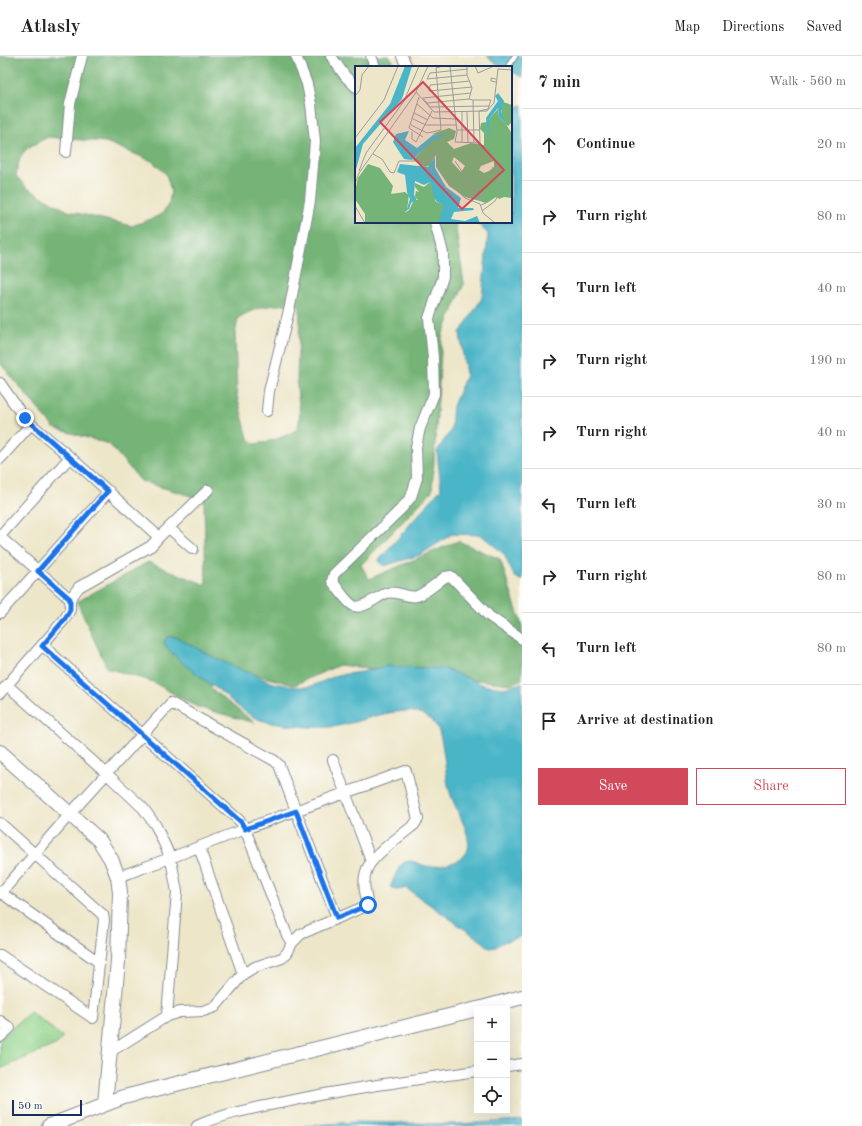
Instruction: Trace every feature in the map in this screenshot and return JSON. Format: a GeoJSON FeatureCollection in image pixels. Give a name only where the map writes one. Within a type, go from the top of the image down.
{"type":"FeatureCollection","features":[{"type":"Feature","properties":{"kind":"street"},"geometry":{"type":"LineString","coordinates":[[66,152],[70,104],[82,56]]}},
{"type":"Feature","properties":{"kind":"street"},"geometry":{"type":"LineString","coordinates":[[267,411],[269,391],[290,306],[310,201],[315,141],[307,84],[296,56]]}},
{"type":"Feature","properties":{"kind":"street"},"geometry":{"type":"LineString","coordinates":[[331,56],[345,76],[355,86]]}},
{"type":"Feature","properties":{"kind":"street"},"geometry":{"type":"LineString","coordinates":[[371,56],[375,66]]}},
{"type":"Feature","properties":{"kind":"street"},"geometry":{"type":"LineString","coordinates":[[402,56],[407,66]]}},
{"type":"Feature","properties":{"kind":"street"},"geometry":{"type":"LineString","coordinates":[[435,223],[443,253],[443,277],[429,318],[433,358],[434,394],[420,428],[416,447],[417,478],[411,497],[402,509],[334,574],[332,581],[350,604],[356,607],[387,593],[393,592],[418,596],[445,577],[451,576],[488,616],[522,639]]}},
{"type":"Feature","properties":{"kind":"street"},"geometry":{"type":"LineString","coordinates":[[0,383],[31,424],[159,537]]}},
{"type":"Feature","properties":{"kind":"street"},"geometry":{"type":"LineString","coordinates":[[0,458],[31,424]]}},
{"type":"Feature","properties":{"kind":"street"},"geometry":{"type":"LineString","coordinates":[[70,457],[0,537],[70,599]]}},
{"type":"Feature","properties":{"kind":"street"},"geometry":{"type":"LineString","coordinates":[[167,1016],[177,892],[170,858],[156,826],[143,808],[107,774],[3,689],[64,620],[70,610],[70,599],[79,587],[151,546],[208,490]]}},
{"type":"Feature","properties":{"kind":"street"},"geometry":{"type":"LineString","coordinates":[[0,613],[108,491]]}},
{"type":"Feature","properties":{"kind":"street"},"geometry":{"type":"LineString","coordinates":[[169,528],[193,549]]}},
{"type":"Feature","properties":{"kind":"street"},"geometry":{"type":"LineString","coordinates":[[42,646],[241,822],[287,935],[292,943]]}},
{"type":"Feature","properties":{"kind":"street"},"geometry":{"type":"LineString","coordinates":[[100,963],[0,893],[171,703],[275,761],[279,765],[337,918]]}},
{"type":"Feature","properties":{"kind":"street"},"geometry":{"type":"LineString","coordinates":[[0,752],[99,840],[111,859],[118,877],[120,894],[118,961],[105,1104]]}},
{"type":"Feature","properties":{"kind":"street"},"geometry":{"type":"LineString","coordinates":[[333,760],[371,861]]}},
{"type":"Feature","properties":{"kind":"street"},"geometry":{"type":"LineString","coordinates":[[110,1052],[167,1016],[180,1012],[203,1011],[215,1006],[243,974],[255,967],[282,958],[287,953],[292,943],[301,934],[368,905],[364,889],[366,870],[371,861],[414,825],[418,819],[406,771],[118,877]]}},
{"type":"Feature","properties":{"kind":"street"},"geometry":{"type":"LineString","coordinates":[[0,824],[103,915],[104,920],[100,963],[93,1018],[0,956]]}},
{"type":"Feature","properties":{"kind":"street"},"geometry":{"type":"LineString","coordinates":[[199,847],[243,974]]}},
{"type":"Feature","properties":{"kind":"street"},"geometry":{"type":"LineString","coordinates":[[488,1006],[522,997]]}},
{"type":"Feature","properties":{"kind":"street"},"geometry":{"type":"LineString","coordinates":[[49,1126],[124,1097],[474,1010]]}},
{"type":"Feature","properties":{"kind":"street"},"geometry":{"type":"LineString","coordinates":[[0,1021],[10,1028],[0,1037]]}},
{"type":"Feature","properties":{"kind":"street"},"geometry":{"type":"LineString","coordinates":[[510,1066],[522,1064]]}},
{"type":"Feature","properties":{"kind":"street"},"geometry":{"type":"LineString","coordinates":[[197,1126],[210,1120],[236,1112],[335,1091],[474,1071]]}},
{"type":"Feature","properties":{"kind":"lane"},"geometry":{"type":"LineString","coordinates":[[509,66],[515,56]]}},
{"type":"Feature","properties":{"kind":"green space"},"geometry":{"type":"Polygon","coordinates":[[[0,56],[390,56],[395,66],[355,66],[355,223],[455,223],[464,284],[442,336],[432,491],[361,565],[369,579],[458,541],[500,559],[522,626],[522,679],[512,684],[339,665],[294,685],[209,662],[211,689],[255,723],[197,707],[153,682],[107,668],[77,602],[148,562],[206,585],[204,500],[141,481],[109,444],[54,428],[0,363],[0,56]],[[48,137],[29,147],[25,151],[19,160],[16,176],[27,188],[68,211],[132,226],[163,213],[169,203],[171,191],[166,174],[152,161],[106,142],[48,137]],[[296,304],[266,306],[253,310],[238,318],[235,334],[237,396],[248,438],[253,444],[270,441],[285,436],[296,430],[298,427],[299,411],[297,374],[300,307],[296,304]]]}},
{"type":"Feature","properties":{"kind":"green space"},"geometry":{"type":"Polygon","coordinates":[[[30,1012],[63,1037],[57,1044],[0,1069],[0,1039],[30,1012]]]}},
{"type":"Feature","properties":{"kind":"water"},"geometry":{"type":"Polygon","coordinates":[[[487,56],[522,56],[522,77],[512,72],[512,66],[504,66],[492,61],[487,56]]]}},
{"type":"Feature","properties":{"kind":"water"},"geometry":{"type":"Polygon","coordinates":[[[522,105],[522,581],[514,576],[504,554],[481,535],[452,534],[420,555],[384,566],[378,561],[441,489],[437,451],[451,430],[453,406],[466,375],[460,333],[482,298],[488,234],[478,223],[512,223],[512,109],[522,105]]]}},
{"type":"Feature","properties":{"kind":"water"},"geometry":{"type":"Polygon","coordinates":[[[167,637],[176,637],[221,661],[273,683],[296,687],[309,687],[338,675],[362,672],[386,666],[446,669],[484,685],[504,688],[522,683],[522,936],[501,943],[496,947],[489,948],[483,942],[406,888],[399,890],[390,887],[399,867],[403,863],[411,861],[426,866],[450,864],[462,858],[468,849],[465,827],[449,789],[439,732],[437,727],[427,717],[415,712],[401,711],[329,727],[275,724],[264,721],[244,711],[183,663],[164,643],[167,637]]]}},
{"type":"Feature","properties":{"kind":"water"},"geometry":{"type":"Polygon","coordinates":[[[522,1120],[522,1126],[306,1126],[353,1122],[457,1124],[522,1120]]]}},
{"type":"Feature","properties":{"kind":"route"},"geometry":{"type":"LineString","coordinates":[[25,418],[108,491],[38,571],[70,599],[70,610],[64,620],[42,646],[241,822],[245,829],[296,811],[337,918],[368,905]]}}]}
